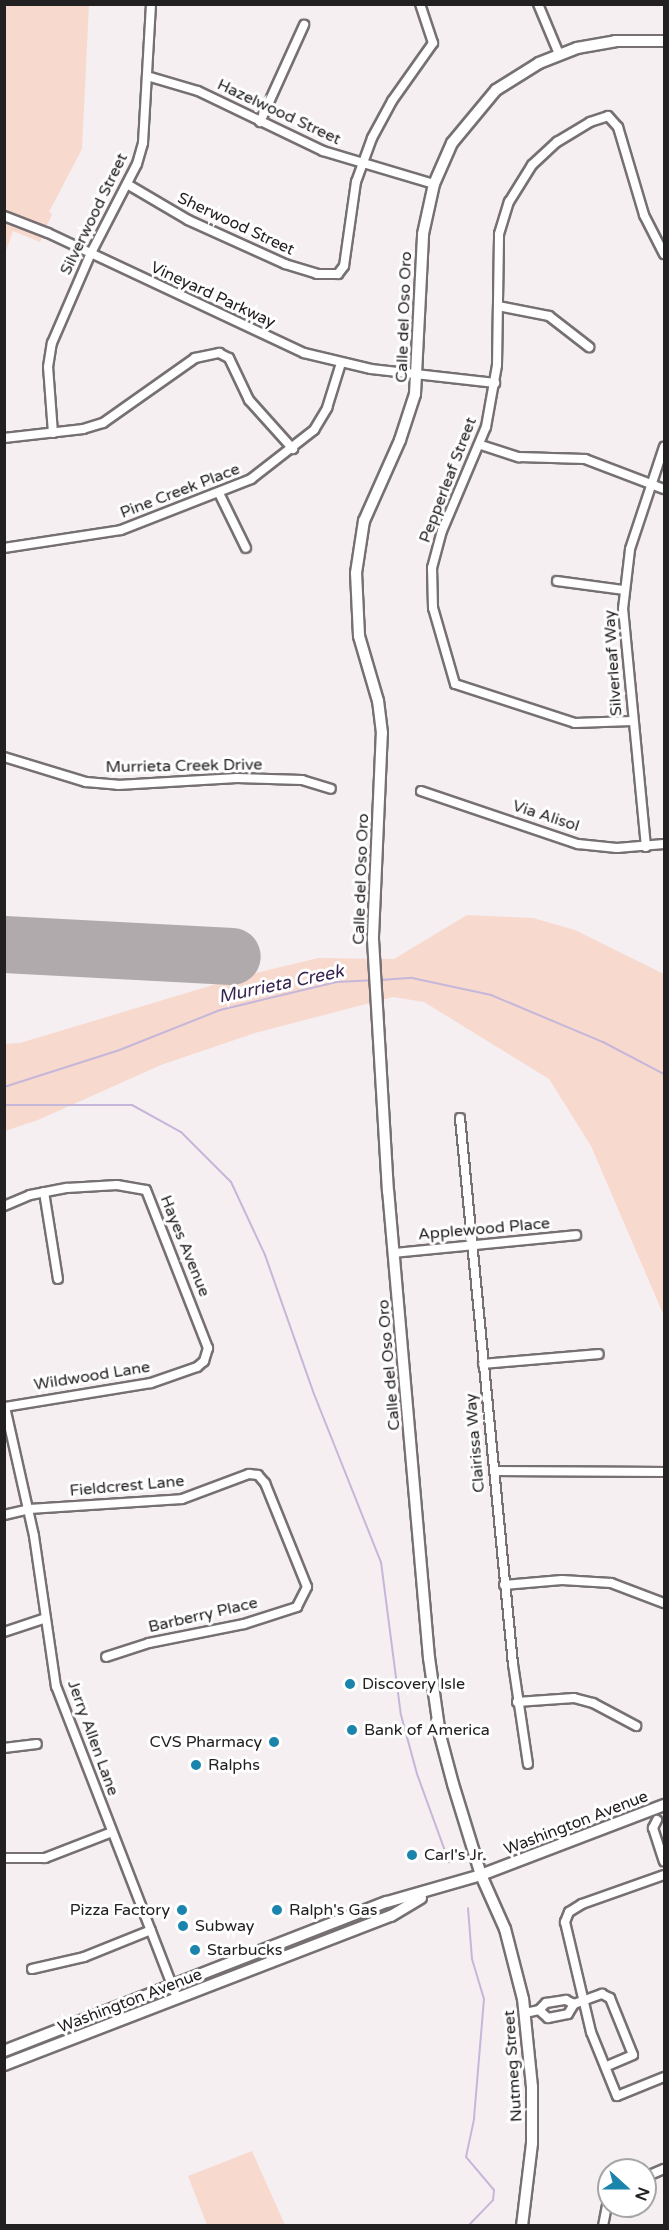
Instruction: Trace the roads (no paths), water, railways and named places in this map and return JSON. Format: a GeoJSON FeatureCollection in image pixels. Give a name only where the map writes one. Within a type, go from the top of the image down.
{"type":"FeatureCollection","features":[{"type":"Feature","properties":{"kind":"main road","name":"Calle del Oso Oro"},"geometry":{"type":"LineString","coordinates":[[482,1875],[453,1784],[434,1695],[393,1252],[378,1032],[373,936],[382,733],[378,701],[359,636],[356,573],[364,521],[400,440],[418,375],[421,254],[434,184],[452,143],[479,106],[512,79],[559,54],[615,40],[664,41]]}},
{"type":"Feature","properties":{"kind":"main road","name":"Washington Avenue"},"geometry":{"type":"LineString","coordinates":[[4,2051],[387,1902],[430,1893],[658,1817],[664,1804]]}},
{"type":"Feature","properties":{"kind":"main road","name":"Nutmeg Street"},"geometry":{"type":"LineString","coordinates":[[482,1875],[505,1929],[525,2013],[532,2143],[522,2226]]}},
{"type":"Feature","properties":{"kind":"main road","name":"Washington Avenue"},"geometry":{"type":"LineString","coordinates":[[4,2066],[391,1916],[430,1893]]}},
{"type":"Feature","properties":{"kind":"main road"},"geometry":{"type":"LineString","coordinates":[[287,1956],[297,1946],[338,1927],[339,1921]]}},
{"type":"Feature","properties":{"kind":"main road"},"geometry":{"type":"LineString","coordinates":[[227,1980],[233,1972],[266,1957],[275,1946]]}},
{"type":"Feature","properties":{"kind":"street","name":"Silverwood Street"},"geometry":{"type":"LineString","coordinates":[[53,433],[48,367],[52,343],[91,253],[127,184],[143,143],[151,4]]}},
{"type":"Feature","properties":{"kind":"street"},"geometry":{"type":"LineString","coordinates":[[362,165],[381,118],[433,43],[420,4]]}},
{"type":"Feature","properties":{"kind":"street"},"geometry":{"type":"LineString","coordinates":[[538,4],[559,54]]}},
{"type":"Feature","properties":{"kind":"street"},"geometry":{"type":"LineString","coordinates":[[260,122],[304,25]]}},
{"type":"Feature","properties":{"kind":"street","name":"Hazelwood Street"},"geometry":{"type":"LineString","coordinates":[[147,76],[189,87],[260,122],[362,165],[434,184]]}},
{"type":"Feature","properties":{"kind":"street","name":"Pepperleaf Street"},"geometry":{"type":"LineString","coordinates":[[632,722],[575,723],[455,684],[433,608],[432,568],[442,531],[481,445],[495,383],[499,234],[515,190],[532,165],[557,142],[590,122],[608,116],[618,127],[644,216],[664,254]]}},
{"type":"Feature","properties":{"kind":"street","name":"Sherwood Street"},"geometry":{"type":"LineString","coordinates":[[127,184],[188,220],[255,251],[317,274],[338,274],[344,266],[348,223],[362,165]]}},
{"type":"Feature","properties":{"kind":"street","name":"Vineyard Parkway"},"geometry":{"type":"LineString","coordinates":[[4,216],[91,253],[304,353],[341,363],[418,375],[495,383]]}},
{"type":"Feature","properties":{"kind":"street"},"geometry":{"type":"LineString","coordinates":[[498,306],[549,316],[589,346]]}},
{"type":"Feature","properties":{"kind":"street"},"geometry":{"type":"LineString","coordinates":[[4,438],[53,433],[103,423],[195,358],[219,352],[229,358],[249,400],[293,449]]}},
{"type":"Feature","properties":{"kind":"street","name":"Pine Creek Place"},"geometry":{"type":"LineString","coordinates":[[4,548],[121,530],[251,479],[293,449],[314,430],[327,408],[341,363]]}},
{"type":"Feature","properties":{"kind":"street"},"geometry":{"type":"LineString","coordinates":[[481,445],[519,457],[585,459],[664,489]]}},
{"type":"Feature","properties":{"kind":"street","name":"Silverleaf Way"},"geometry":{"type":"LineString","coordinates":[[646,847],[623,628],[624,590],[630,549],[664,447]]}},
{"type":"Feature","properties":{"kind":"street"},"geometry":{"type":"LineString","coordinates":[[219,493],[246,548]]}},
{"type":"Feature","properties":{"kind":"street"},"geometry":{"type":"LineString","coordinates":[[557,581],[624,590]]}},
{"type":"Feature","properties":{"kind":"street","name":"Murrieta Creek Drive"},"geometry":{"type":"LineString","coordinates":[[4,758],[86,782],[107,784],[237,778],[302,780],[331,789]]}},
{"type":"Feature","properties":{"kind":"street","name":"Via Alisol"},"geometry":{"type":"LineString","coordinates":[[421,791],[579,844],[646,847],[664,844]]}},
{"type":"Feature","properties":{"kind":"street","name":"Clairissa Way"},"geometry":{"type":"LineString","coordinates":[[460,1118],[483,1364],[496,1472],[495,1492],[504,1585],[517,1702],[528,1764]]}},
{"type":"Feature","properties":{"kind":"street","name":"Hayes Avenue"},"geometry":{"type":"LineString","coordinates":[[4,1206],[44,1192],[117,1185],[146,1190],[208,1348]]}},
{"type":"Feature","properties":{"kind":"street"},"geometry":{"type":"LineString","coordinates":[[44,1192],[58,1279]]}},
{"type":"Feature","properties":{"kind":"street","name":"Applewood Place"},"geometry":{"type":"LineString","coordinates":[[393,1252],[576,1235]]}},
{"type":"Feature","properties":{"kind":"street","name":"Wildwood Lane"},"geometry":{"type":"LineString","coordinates":[[5,1407],[151,1383],[196,1367],[204,1361],[208,1348]]}},
{"type":"Feature","properties":{"kind":"street"},"geometry":{"type":"LineString","coordinates":[[483,1364],[599,1354]]}},
{"type":"Feature","properties":{"kind":"street","name":"Jerry Allen Lane"},"geometry":{"type":"LineString","coordinates":[[5,1407],[29,1509],[56,1686],[177,1998]]}},
{"type":"Feature","properties":{"kind":"street"},"geometry":{"type":"LineString","coordinates":[[496,1472],[664,1472]]}},
{"type":"Feature","properties":{"kind":"street","name":"Fieldcrest Lane"},"geometry":{"type":"LineString","coordinates":[[4,1515],[29,1509],[182,1499],[249,1474],[258,1475],[275,1505],[307,1587],[303,1598]]}},
{"type":"Feature","properties":{"kind":"street"},"geometry":{"type":"LineString","coordinates":[[504,1585],[562,1580],[611,1583],[664,1603]]}},
{"type":"Feature","properties":{"kind":"street","name":"Barberry Place"},"geometry":{"type":"LineString","coordinates":[[106,1657],[149,1643],[244,1624],[297,1607],[303,1598]]}},
{"type":"Feature","properties":{"kind":"street"},"geometry":{"type":"LineString","coordinates":[[4,1632],[46,1618]]}},
{"type":"Feature","properties":{"kind":"street"},"geometry":{"type":"LineString","coordinates":[[517,1702],[574,1698],[593,1703],[636,1726]]}},
{"type":"Feature","properties":{"kind":"street"},"geometry":{"type":"LineString","coordinates":[[4,1748],[37,1744]]}},
{"type":"Feature","properties":{"kind":"street"},"geometry":{"type":"LineString","coordinates":[[658,1817],[653,1828],[663,1852],[664,1862]]}},
{"type":"Feature","properties":{"kind":"street"},"geometry":{"type":"LineString","coordinates":[[4,1858],[45,1858],[112,1832]]}},
{"type":"Feature","properties":{"kind":"street"},"geometry":{"type":"LineString","coordinates":[[664,1875],[609,1892],[569,1912],[565,1922],[578,2002],[617,2096],[664,2077]]}},
{"type":"Feature","properties":{"kind":"street"},"geometry":{"type":"LineString","coordinates":[[32,1969],[84,1957],[151,1930]]}},
{"type":"Feature","properties":{"kind":"street"},"geometry":{"type":"LineString","coordinates":[[525,2013],[539,2010],[546,2003],[578,2002],[602,1994],[610,1998],[633,2055],[605,2067]]}},
{"type":"Feature","properties":{"kind":"street"},"geometry":{"type":"LineString","coordinates":[[556,2002],[558,2015]]}},
{"type":"Feature","properties":{"kind":"street"},"geometry":{"type":"LineString","coordinates":[[539,2010],[548,2018],[568,2014],[578,2002]]}},
{"type":"Feature","properties":{"kind":"waterway","name":"Murrieta Creek"},"geometry":{"type":"LineString","coordinates":[[381,980],[412,978],[491,995],[603,1042],[664,1074]]}},
{"type":"Feature","properties":{"kind":"waterway","name":"Murrieta Creek"},"geometry":{"type":"LineString","coordinates":[[4,1087],[117,1051],[220,1010],[337,982],[372,980]]}},
{"type":"Feature","properties":{"kind":"waterway"},"geometry":{"type":"LineString","coordinates":[[4,1105],[132,1105],[181,1132],[231,1182],[265,1255],[314,1394],[381,1562],[401,1715],[417,1774],[449,1862]]}},
{"type":"Feature","properties":{"kind":"waterway"},"geometry":{"type":"LineString","coordinates":[[468,1908],[472,1959],[484,1999],[474,2118],[466,2157],[494,2190],[493,2200],[468,2226]]}},
{"type":"Feature","properties":{"kind":"place","name":"Discovery Isle"},"geometry":{"type":"Point","coordinates":[350,1684]}},
{"type":"Feature","properties":{"kind":"place","name":"Bank of America"},"geometry":{"type":"Point","coordinates":[352,1730]}},
{"type":"Feature","properties":{"kind":"place","name":"CVS Pharmacy"},"geometry":{"type":"Point","coordinates":[274,1742]}},
{"type":"Feature","properties":{"kind":"place","name":"Ralphs"},"geometry":{"type":"Point","coordinates":[196,1765]}},
{"type":"Feature","properties":{"kind":"place","name":"Carl's Jr."},"geometry":{"type":"Point","coordinates":[412,1855]}},
{"type":"Feature","properties":{"kind":"place","name":"Pizza Factory"},"geometry":{"type":"Point","coordinates":[182,1910]}},
{"type":"Feature","properties":{"kind":"place","name":"Ralph's Gas"},"geometry":{"type":"Point","coordinates":[277,1910]}},
{"type":"Feature","properties":{"kind":"place","name":"Subway"},"geometry":{"type":"Point","coordinates":[183,1926]}},
{"type":"Feature","properties":{"kind":"place","name":"Starbucks"},"geometry":{"type":"Point","coordinates":[195,1950]}}]}
